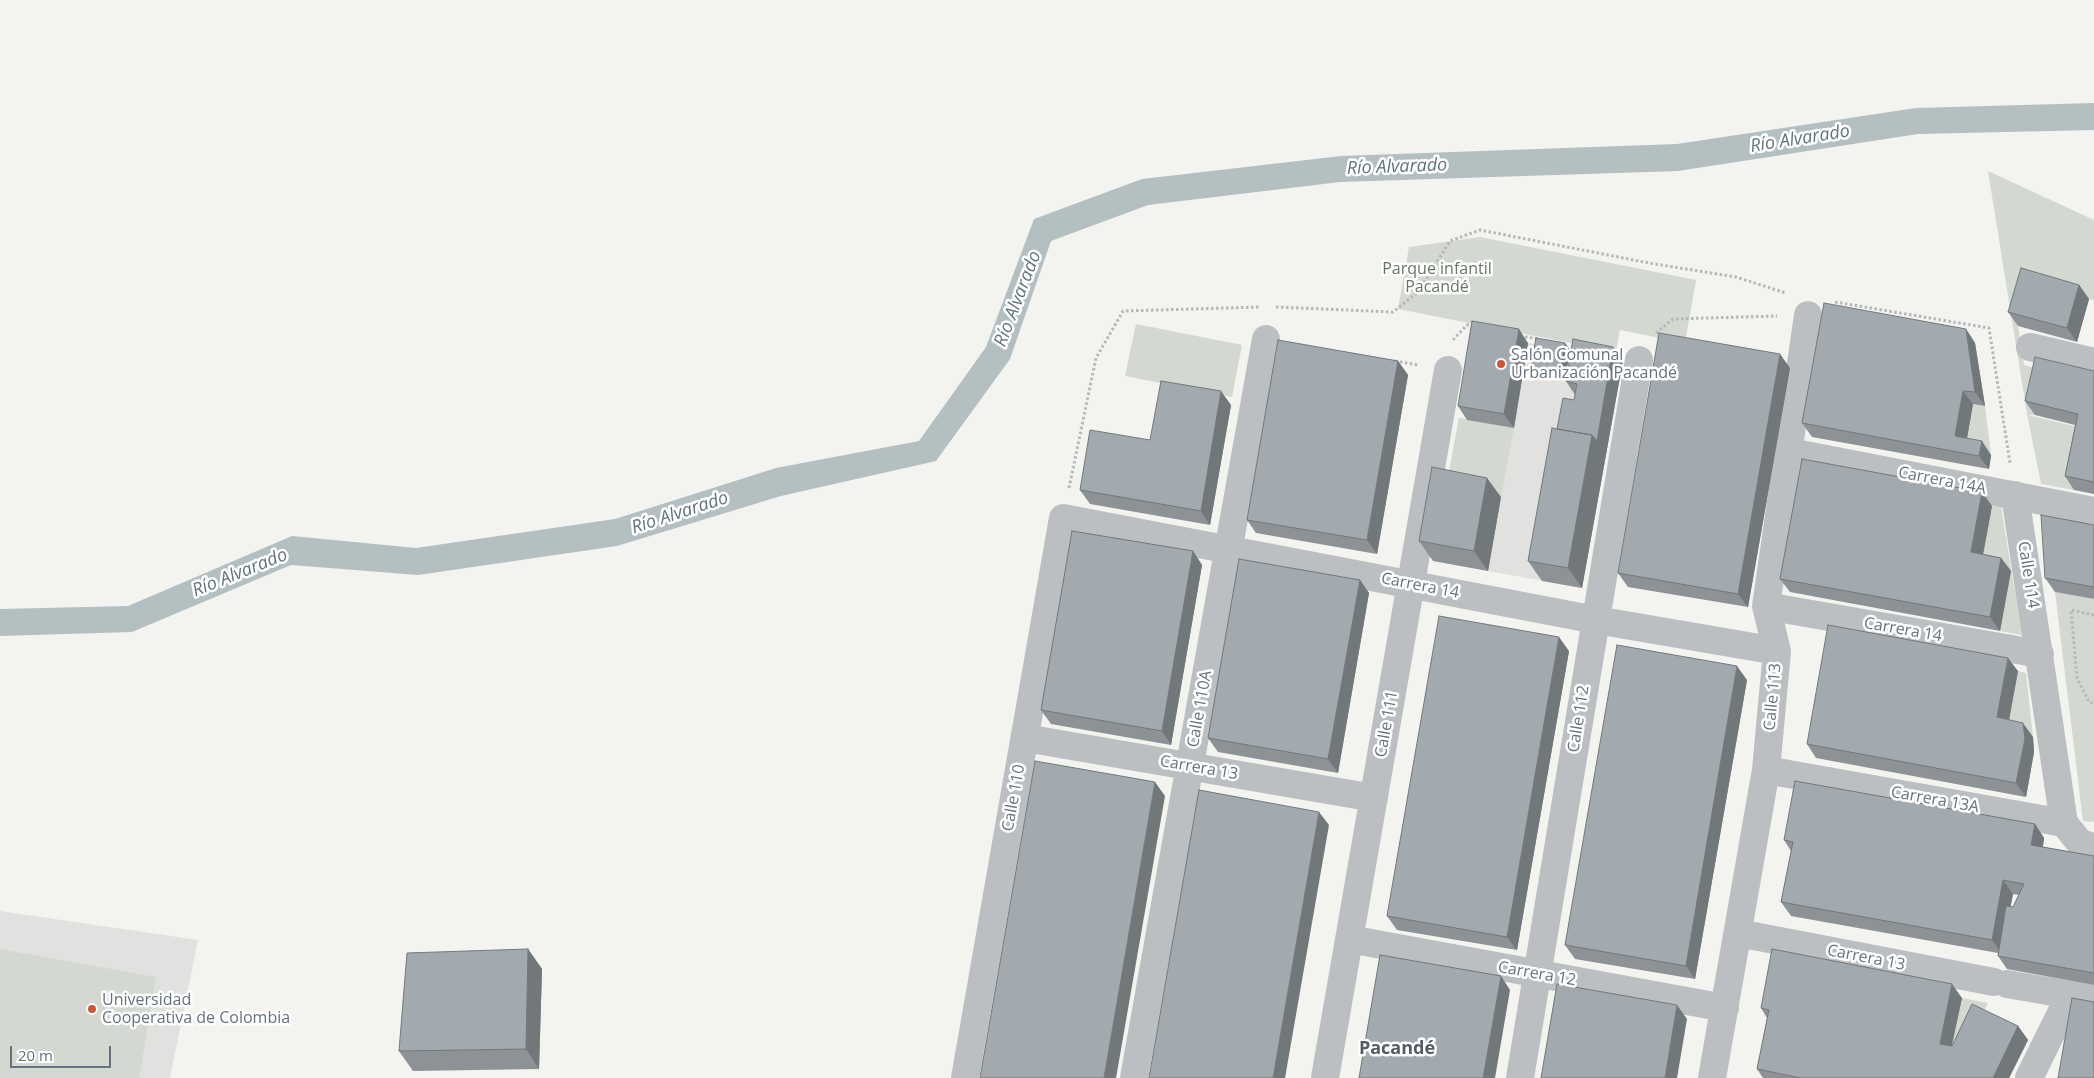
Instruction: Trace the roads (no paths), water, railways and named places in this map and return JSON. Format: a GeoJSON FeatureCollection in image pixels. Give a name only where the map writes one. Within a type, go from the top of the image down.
{"type":"FeatureCollection","features":[{"type":"Feature","properties":{"kind":"street","name":"Calle 113"},"geometry":{"type":"LineString","coordinates":[[1712,1078],[1766,770],[1777,651],[1766,606],[1790,452],[1808,316]]}},
{"type":"Feature","properties":{"kind":"street","name":"Calle 110A"},"geometry":{"type":"LineString","coordinates":[[1134,1078],[1266,339]]}},
{"type":"Feature","properties":{"kind":"street"},"geometry":{"type":"LineString","coordinates":[[2030,347],[2094,362]]}},
{"type":"Feature","properties":{"kind":"street","name":"Calle 112"},"geometry":{"type":"LineString","coordinates":[[1520,1078],[1639,360]]}},
{"type":"Feature","properties":{"kind":"street","name":"Calle 111"},"geometry":{"type":"LineString","coordinates":[[1325,1078],[1448,370]]}},
{"type":"Feature","properties":{"kind":"street","name":"Carrera 14A"},"geometry":{"type":"LineString","coordinates":[[1790,452],[2094,511]]}},
{"type":"Feature","properties":{"kind":"street","name":"Calle 114"},"geometry":{"type":"LineString","coordinates":[[2015,495],[2064,823]]}},
{"type":"Feature","properties":{"kind":"street","name":"Carrera 14"},"geometry":{"type":"LineString","coordinates":[[1063,518],[1596,620],[1777,651]]}},
{"type":"Feature","properties":{"kind":"street","name":"Calle 110"},"geometry":{"type":"LineString","coordinates":[[965,1078],[1063,518]]}},
{"type":"Feature","properties":{"kind":"street","name":"Carrera 14"},"geometry":{"type":"LineString","coordinates":[[1766,606],[2040,654]]}},
{"type":"Feature","properties":{"kind":"street","name":"Carrera 13"},"geometry":{"type":"LineString","coordinates":[[1024,738],[1374,798]]}},
{"type":"Feature","properties":{"kind":"street","name":"Carrera 13A"},"geometry":{"type":"LineString","coordinates":[[1766,770],[2064,823]]}},
{"type":"Feature","properties":{"kind":"street"},"geometry":{"type":"LineString","coordinates":[[2064,823],[2080,843],[2094,847]]}},
{"type":"Feature","properties":{"kind":"street","name":"Carrera 13"},"geometry":{"type":"LineString","coordinates":[[1738,933],[2082,997]]}},
{"type":"Feature","properties":{"kind":"street","name":"Carrera 12"},"geometry":{"type":"LineString","coordinates":[[1349,939],[1725,1008]]}},
{"type":"Feature","properties":{"kind":"street"},"geometry":{"type":"LineString","coordinates":[[2029,1078],[2082,997]]}},
{"type":"Feature","properties":{"kind":"water","name":"Río Alvarado"},"geometry":{"type":"Polygon","coordinates":[[[2094,103],[2094,130],[1918,134],[1678,171],[1340,182],[1148,205],[1051,241],[1010,359],[936,461],[781,496],[617,546],[418,575],[291,565],[132,632],[0,636],[0,609],[128,606],[292,536],[416,548],[615,519],[776,468],[919,441],[986,347],[1034,219],[1142,179],[1341,156],[1677,144],[1916,108],[2094,103]]]}},
{"type":"Feature","properties":{"kind":"place","name":"Salón Comunal Urbanización Pacandé"},"geometry":{"type":"Point","coordinates":[1501,364]}},
{"type":"Feature","properties":{"kind":"place","name":"Universidad Cooperativa de Colombia"},"geometry":{"type":"Point","coordinates":[92,1009]}},
{"type":"Feature","properties":{"kind":"district","name":"Pacandé"},"geometry":{"type":"Point","coordinates":[1397,1049]}},
{"type":"Feature","properties":{"kind":"park label","name":"Parque infantil Pacandé"},"geometry":{"type":"Point","coordinates":[1437,278]}}]}
